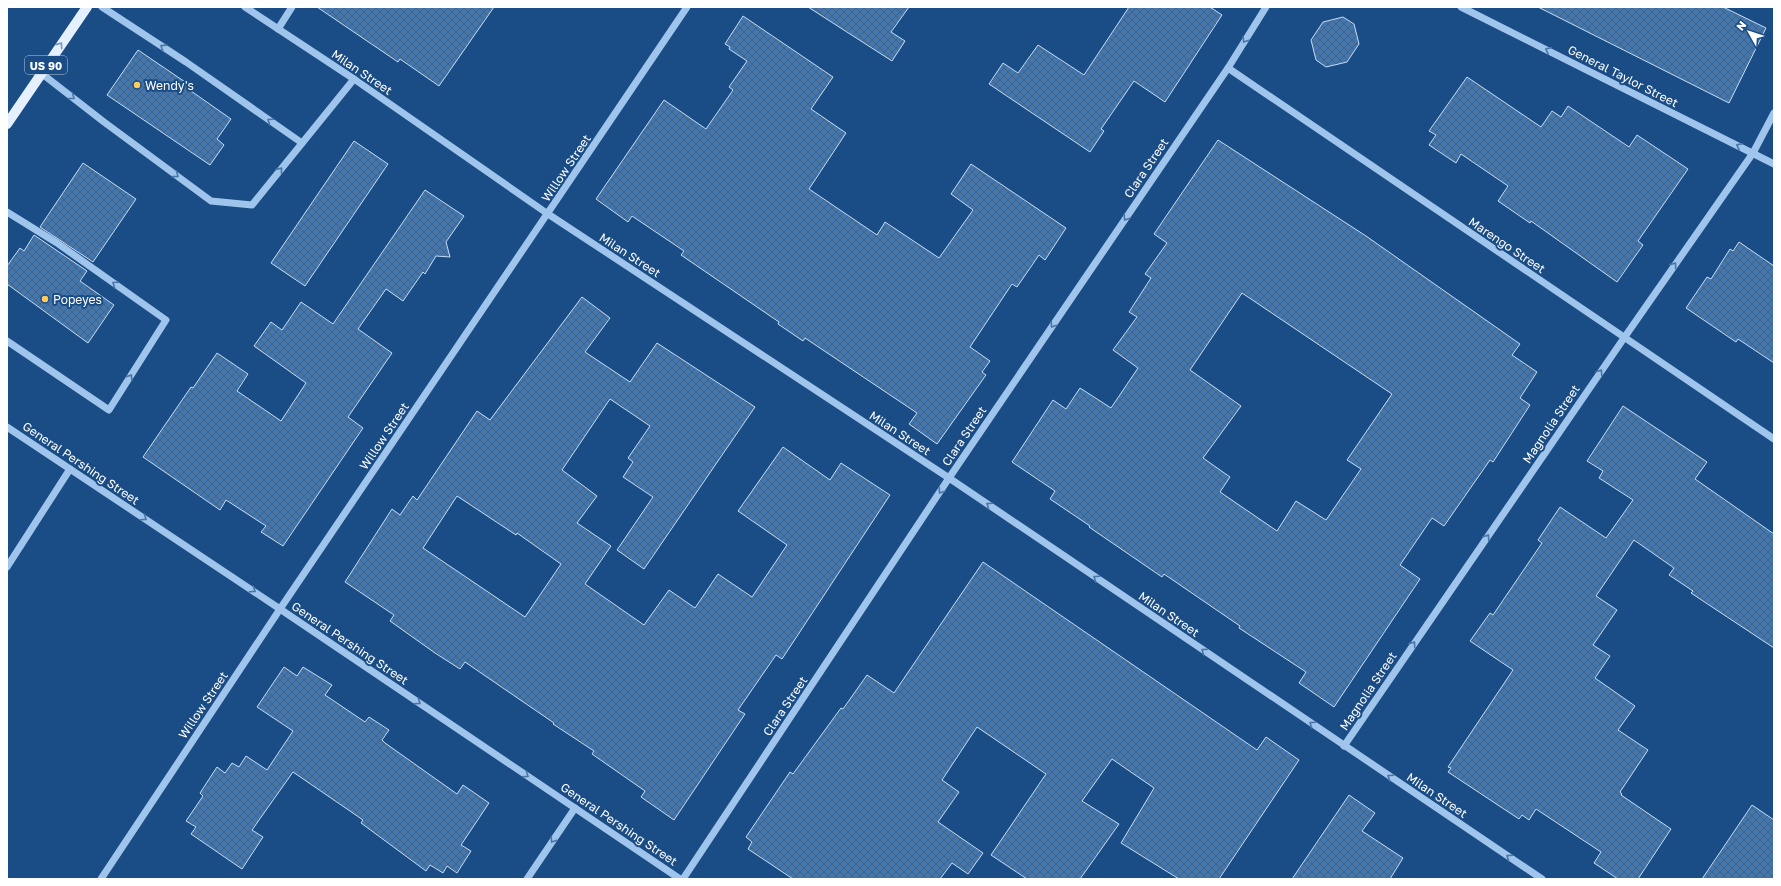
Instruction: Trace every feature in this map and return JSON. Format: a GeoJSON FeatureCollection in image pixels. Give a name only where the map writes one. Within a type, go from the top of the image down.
{"type":"FeatureCollection","features":[{"type":"Feature","properties":{"kind":"main road","name":"US 90"},"geometry":{"type":"LineString","coordinates":[[7,124],[87,7]]}},
{"type":"Feature","properties":{"kind":"street"},"geometry":{"type":"LineString","coordinates":[[102,7],[186,62],[302,143]]}},
{"type":"Feature","properties":{"kind":"street","name":"Milan Street"},"geometry":{"type":"LineString","coordinates":[[245,7],[354,79],[548,214],[949,478],[1542,879]]}},
{"type":"Feature","properties":{"kind":"street"},"geometry":{"type":"LineString","coordinates":[[278,29],[292,7]]}},
{"type":"Feature","properties":{"kind":"street","name":"Willow Street"},"geometry":{"type":"LineString","coordinates":[[101,879],[280,609],[687,7]]}},
{"type":"Feature","properties":{"kind":"street","name":"Clara Street"},"geometry":{"type":"LineString","coordinates":[[681,879],[949,478],[1228,68],[1266,7]]}},
{"type":"Feature","properties":{"kind":"street","name":"General Taylor Street"},"geometry":{"type":"LineString","coordinates":[[1462,7],[1774,164]]}},
{"type":"Feature","properties":{"kind":"street","name":"Marengo Street"},"geometry":{"type":"LineString","coordinates":[[1228,68],[1774,440]]}},
{"type":"Feature","properties":{"kind":"street"},"geometry":{"type":"LineString","coordinates":[[41,73],[104,122],[211,201],[252,205],[354,79]]}},
{"type":"Feature","properties":{"kind":"street","name":"Magnolia Street"},"geometry":{"type":"LineString","coordinates":[[1344,746],[1753,153],[1774,113]]}},
{"type":"Feature","properties":{"kind":"street"},"geometry":{"type":"LineString","coordinates":[[7,212],[57,243],[166,320],[109,410],[7,341]]}},
{"type":"Feature","properties":{"kind":"street","name":"General Pershing Street"},"geometry":{"type":"LineString","coordinates":[[7,427],[681,879]]}},
{"type":"Feature","properties":{"kind":"street"},"geometry":{"type":"LineString","coordinates":[[7,567],[70,469]]}},
{"type":"Feature","properties":{"kind":"street"},"geometry":{"type":"LineString","coordinates":[[527,879],[575,808]]}},
{"type":"Feature","properties":{"kind":"building"},"geometry":{"type":"Polygon","coordinates":[[[317,7],[494,7],[439,86],[400,59],[398,62],[317,7]]]}},
{"type":"Feature","properties":{"kind":"building"},"geometry":{"type":"Polygon","coordinates":[[[808,7],[909,7],[891,32],[905,41],[892,61],[808,7]]]}},
{"type":"Feature","properties":{"kind":"building"},"geometry":{"type":"Polygon","coordinates":[[[1129,7],[1210,7],[1222,15],[1165,102],[1134,81],[1101,129],[1104,131],[1090,152],[989,84],[1003,63],[1018,73],[1038,45],[1084,75],[1129,7]]]}},
{"type":"Feature","properties":{"kind":"building"},"geometry":{"type":"Polygon","coordinates":[[[1538,7],[1723,7],[1766,28],[1729,103],[1538,7]]]}},
{"type":"Feature","properties":{"kind":"building"},"geometry":{"type":"Polygon","coordinates":[[[743,16],[833,77],[811,109],[846,133],[809,189],[877,235],[885,222],[939,258],[973,210],[951,194],[971,164],[1066,228],[1045,260],[1039,255],[1017,287],[1012,284],[970,347],[990,361],[982,372],[986,375],[937,444],[909,424],[917,413],[805,338],[803,341],[778,324],[779,322],[681,255],[684,251],[632,216],[628,222],[596,199],[664,100],[706,129],[733,90],[729,87],[747,61],[729,49],[730,47],[725,44],[743,16]]]}},
{"type":"Feature","properties":{"kind":"building"},"geometry":{"type":"Polygon","coordinates":[[[1343,17],[1354,24],[1359,44],[1347,62],[1326,67],[1316,60],[1311,40],[1323,22],[1343,17]]]}},
{"type":"Feature","properties":{"kind":"building"},"geometry":{"type":"Polygon","coordinates":[[[138,50],[194,88],[191,91],[231,119],[217,139],[224,145],[210,165],[107,95],[138,50]]]}},
{"type":"Feature","properties":{"kind":"building"},"geometry":{"type":"Polygon","coordinates":[[[1467,77],[1541,127],[1552,111],[1561,117],[1568,106],[1629,147],[1637,135],[1688,169],[1638,241],[1643,245],[1617,282],[1531,221],[1530,223],[1498,201],[1508,186],[1461,154],[1456,163],[1429,145],[1436,135],[1429,131],[1467,77]]]}},
{"type":"Feature","properties":{"kind":"building"},"geometry":{"type":"Polygon","coordinates":[[[1218,140],[1366,236],[1520,344],[1512,355],[1537,372],[1520,398],[1530,405],[1493,462],[1490,460],[1444,526],[1432,518],[1400,565],[1420,579],[1334,707],[1299,683],[1306,672],[1239,628],[1240,626],[1164,574],[1162,577],[1089,527],[1090,526],[1050,499],[1055,491],[1012,462],[1053,400],[1066,409],[1080,388],[1111,408],[1138,368],[1113,350],[1137,317],[1129,312],[1151,278],[1145,274],[1167,243],[1154,234],[1218,140]],[[1242,293],[1190,370],[1241,406],[1203,458],[1230,477],[1220,492],[1277,531],[1296,501],[1326,520],[1361,469],[1347,460],[1392,394],[1242,293]]]}},
{"type":"Feature","properties":{"kind":"building"},"geometry":{"type":"Polygon","coordinates":[[[354,141],[388,164],[305,286],[271,263],[354,141]]]}},
{"type":"Feature","properties":{"kind":"building"},"geometry":{"type":"Polygon","coordinates":[[[83,163],[136,199],[93,262],[40,227],[83,163]]]}},
{"type":"Feature","properties":{"kind":"building"},"geometry":{"type":"Polygon","coordinates":[[[425,190],[464,216],[446,242],[450,257],[436,256],[425,274],[423,272],[403,301],[386,289],[358,329],[392,353],[348,417],[363,428],[283,546],[261,532],[266,526],[226,500],[220,510],[143,457],[191,387],[193,388],[217,353],[248,374],[237,391],[281,421],[306,383],[254,346],[271,322],[282,330],[301,302],[333,324],[425,190]]]}},
{"type":"Feature","properties":{"kind":"building"},"geometry":{"type":"Polygon","coordinates":[[[34,235],[87,271],[80,281],[114,305],[88,343],[7,284],[7,266],[20,248],[24,251],[34,235]]]}},
{"type":"Feature","properties":{"kind":"building"},"geometry":{"type":"Polygon","coordinates":[[[1739,242],[1774,266],[1774,363],[1738,339],[1736,342],[1686,308],[1707,277],[1711,279],[1730,249],[1733,251],[1739,242]]]}},
{"type":"Feature","properties":{"kind":"building"},"geometry":{"type":"Polygon","coordinates":[[[582,297],[610,318],[585,352],[630,382],[657,343],[755,407],[644,569],[617,550],[653,497],[623,477],[633,462],[628,458],[650,426],[610,399],[562,470],[597,496],[577,523],[611,546],[585,584],[644,625],[669,590],[695,608],[718,574],[752,597],[787,545],[738,511],[783,447],[830,480],[841,463],[890,495],[782,659],[776,655],[738,710],[745,714],[674,820],[641,797],[645,791],[592,754],[594,751],[465,662],[460,669],[435,653],[390,621],[394,615],[345,582],[392,509],[400,515],[413,496],[417,500],[477,411],[490,420],[582,297]],[[457,496],[423,548],[525,617],[561,564],[517,533],[516,535],[457,496]]]}},
{"type":"Feature","properties":{"kind":"building"},"geometry":{"type":"Polygon","coordinates":[[[1623,406],[1707,462],[1695,479],[1774,534],[1774,648],[1691,593],[1693,591],[1669,575],[1674,568],[1634,540],[1596,596],[1617,610],[1593,645],[1610,656],[1595,678],[1635,706],[1618,730],[1648,750],[1620,792],[1622,794],[1621,795],[1671,829],[1638,879],[1618,879],[1594,863],[1601,852],[1536,809],[1529,820],[1522,815],[1519,819],[1448,772],[1451,768],[1448,767],[1513,670],[1470,641],[1490,613],[1493,615],[1542,543],[1538,540],[1560,507],[1606,538],[1633,500],[1599,478],[1603,471],[1587,461],[1623,406]]]}},
{"type":"Feature","properties":{"kind":"building"},"geometry":{"type":"Polygon","coordinates":[[[983,562],[1257,750],[1266,737],[1299,760],[1219,879],[1179,879],[1121,843],[1154,788],[1112,759],[1082,801],[1119,824],[1080,879],[1027,879],[991,855],[1046,774],[977,727],[942,780],[959,792],[938,822],[983,853],[968,874],[952,863],[940,879],[793,879],[748,849],[752,842],[746,837],[790,772],[793,774],[867,675],[894,693],[983,562]]]}},
{"type":"Feature","properties":{"kind":"building"},"geometry":{"type":"Polygon","coordinates":[[[284,667],[297,676],[303,667],[332,685],[325,695],[365,722],[369,717],[389,730],[382,740],[385,743],[457,794],[463,785],[489,803],[461,845],[471,851],[457,873],[447,866],[443,873],[430,865],[426,871],[361,823],[363,820],[293,772],[252,830],[263,837],[242,869],[191,834],[196,827],[186,821],[203,796],[200,793],[217,767],[225,773],[232,763],[239,767],[246,756],[267,770],[293,731],[257,707],[284,667]]]}},
{"type":"Feature","properties":{"kind":"building"},"geometry":{"type":"Polygon","coordinates":[[[1349,795],[1375,813],[1362,831],[1403,858],[1390,879],[1292,879],[1349,795]]]}},
{"type":"Feature","properties":{"kind":"building"},"geometry":{"type":"Polygon","coordinates":[[[1752,805],[1774,820],[1774,879],[1702,879],[1752,805]]]}},
{"type":"Feature","properties":{"kind":"place","name":"Wendy's"},"geometry":{"type":"Point","coordinates":[137,85]}},
{"type":"Feature","properties":{"kind":"place","name":"Popeyes"},"geometry":{"type":"Point","coordinates":[45,299]}}]}
